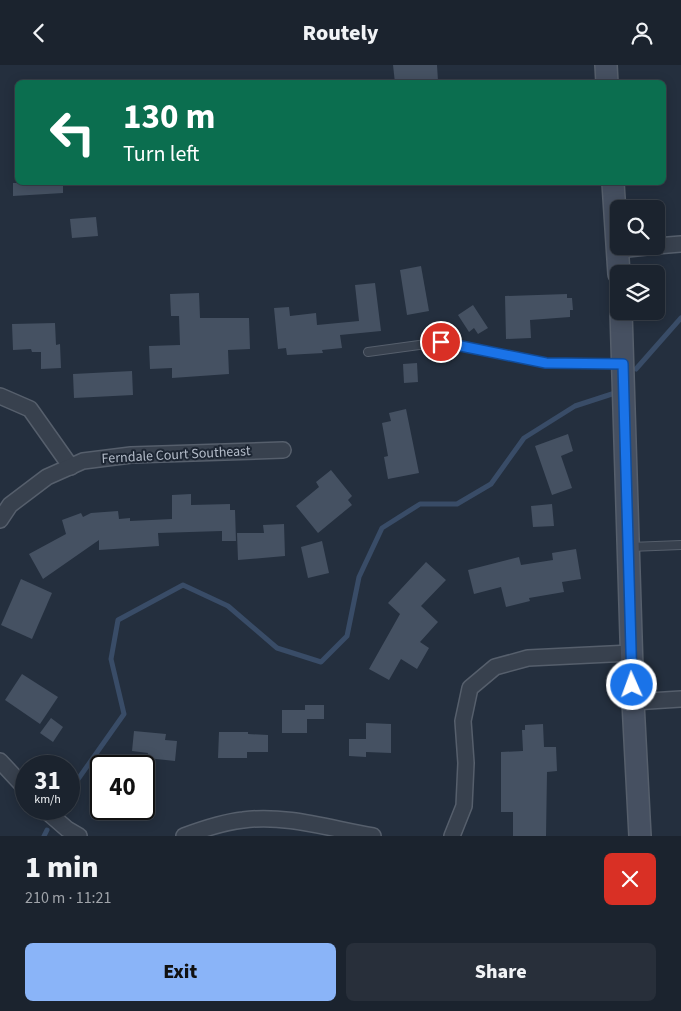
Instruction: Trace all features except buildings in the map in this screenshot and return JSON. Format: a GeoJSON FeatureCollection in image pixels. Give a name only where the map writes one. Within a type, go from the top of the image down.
{"type":"FeatureCollection","features":[{"type":"Feature","properties":{"kind":"street"},"geometry":{"type":"LineString","coordinates":[[606,65],[607,80]]}},
{"type":"Feature","properties":{"kind":"street"},"geometry":{"type":"LineString","coordinates":[[613,185],[614,200]]}},
{"type":"Feature","properties":{"kind":"street"},"geometry":{"type":"LineString","coordinates":[[665,245],[681,244]]}},
{"type":"Feature","properties":{"kind":"street"},"geometry":{"type":"LineString","coordinates":[[621,320],[631,653],[640,836]]}},
{"type":"Feature","properties":{"kind":"street"},"geometry":{"type":"LineString","coordinates":[[0,396],[30,409],[71,467]]}},
{"type":"Feature","properties":{"kind":"street","name":"Ferndale Court Southeast"},"geometry":{"type":"LineString","coordinates":[[0,520],[10,505],[47,477],[84,461],[131,455],[283,450]]}},
{"type":"Feature","properties":{"kind":"street"},"geometry":{"type":"LineString","coordinates":[[452,836],[464,806],[466,763],[462,721],[470,688],[495,667],[528,658],[631,653]]}},
{"type":"Feature","properties":{"kind":"street"},"geometry":{"type":"LineString","coordinates":[[633,702],[681,699]]}},
{"type":"Feature","properties":{"kind":"street"},"geometry":{"type":"LineString","coordinates":[[0,761],[15,777]]}},
{"type":"Feature","properties":{"kind":"street"},"geometry":{"type":"LineString","coordinates":[[184,836],[214,831],[245,819],[282,820],[373,836]]}},
{"type":"Feature","properties":{"kind":"street"},"geometry":{"type":"LineString","coordinates":[[57,820],[79,836]]}},
{"type":"Feature","properties":{"kind":"lane"},"geometry":{"type":"LineString","coordinates":[[368,352],[441,342],[546,363],[623,364]]}},
{"type":"Feature","properties":{"kind":"lane"},"geometry":{"type":"LineString","coordinates":[[628,547],[681,545]]}},
{"type":"Feature","properties":{"kind":"waterway"},"geometry":{"type":"LineString","coordinates":[[636,369],[681,318]]}},
{"type":"Feature","properties":{"kind":"waterway"},"geometry":{"type":"LineString","coordinates":[[80,776],[124,714],[111,659],[118,620],[183,585],[228,606],[277,648],[321,662],[347,636],[359,577],[382,528],[420,504],[457,504],[491,484],[524,438],[575,406],[615,393]]}},
{"type":"Feature","properties":{"kind":"waterway"},"geometry":{"type":"LineString","coordinates":[[44,836],[47,830]]}},
{"type":"Feature","properties":{"kind":"route"},"geometry":{"type":"LineString","coordinates":[[441,342],[546,363],[623,364],[632,685]]}}]}
